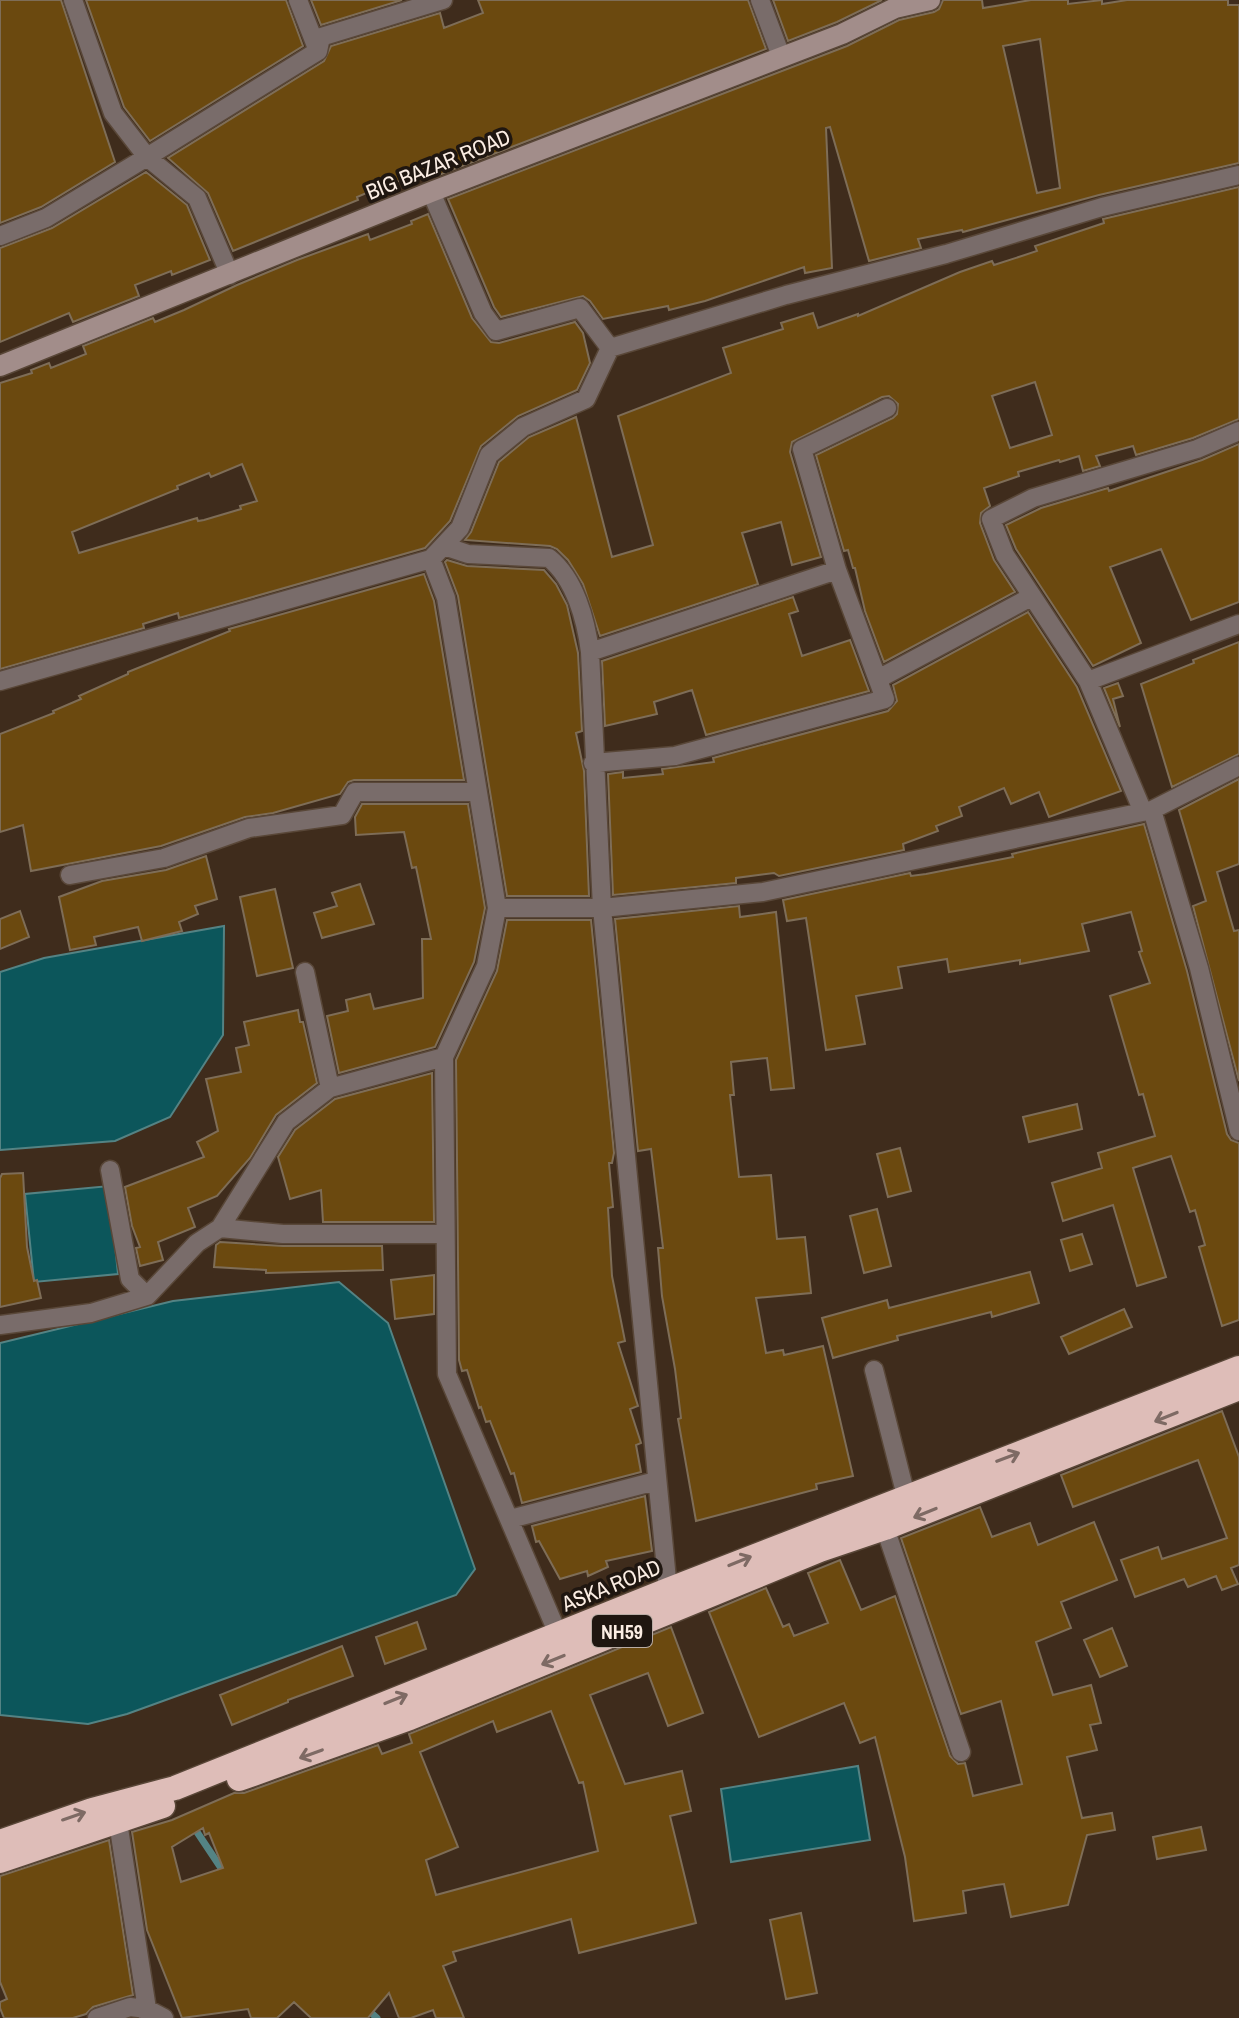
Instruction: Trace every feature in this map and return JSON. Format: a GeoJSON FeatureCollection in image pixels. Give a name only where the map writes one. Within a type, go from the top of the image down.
{"type":"FeatureCollection","features":[{"type":"Feature","properties":{"kind":"highway","name":"ASKA ROAD"},"geometry":{"type":"LineString","coordinates":[[0,1842],[115,1813],[558,1634],[670,1600],[906,1496],[1239,1368]]}},
{"type":"Feature","properties":{"kind":"highway","name":"NH59"},"geometry":{"type":"LineString","coordinates":[[0,1861],[115,1813],[410,1718],[670,1600],[885,1528],[1239,1388]]}},
{"type":"Feature","properties":{"kind":"street"},"geometry":{"type":"LineString","coordinates":[[73,0],[113,113],[147,157],[197,198],[230,275]]}},
{"type":"Feature","properties":{"kind":"street"},"geometry":{"type":"LineString","coordinates":[[298,0],[318,51]]}},
{"type":"Feature","properties":{"kind":"street"},"geometry":{"type":"LineString","coordinates":[[0,236],[46,218],[318,51],[321,37],[443,0]]}},
{"type":"Feature","properties":{"kind":"street"},"geometry":{"type":"LineString","coordinates":[[760,0],[781,56]]}},
{"type":"Feature","properties":{"kind":"street","name":"BIG BAZAR ROAD"},"geometry":{"type":"LineString","coordinates":[[0,366],[431,192],[842,34],[894,4],[930,0]]}},
{"type":"Feature","properties":{"kind":"street"},"geometry":{"type":"LineString","coordinates":[[438,552],[460,528],[489,455],[523,427],[586,399],[610,348],[786,295],[946,254],[1102,207],[1239,175]]}},
{"type":"Feature","properties":{"kind":"street"},"geometry":{"type":"LineString","coordinates":[[431,192],[483,313],[496,331],[580,308],[610,348]]}},
{"type":"Feature","properties":{"kind":"street"},"geometry":{"type":"LineString","coordinates":[[593,763],[675,756],[885,699],[837,570],[802,449],[887,408]]}},
{"type":"Feature","properties":{"kind":"street"},"geometry":{"type":"LineString","coordinates":[[1239,431],[1197,449],[1033,498],[991,519],[1005,555],[1088,681],[1148,811],[1199,968],[1239,1131]]}},
{"type":"Feature","properties":{"kind":"street"},"geometry":{"type":"LineString","coordinates":[[438,552],[497,908],[486,966],[444,1057],[447,1374],[558,1634]]}},
{"type":"Feature","properties":{"kind":"street"},"geometry":{"type":"LineString","coordinates":[[0,681],[438,552],[549,558],[559,566],[578,601],[590,652],[602,908],[670,1600]]}},
{"type":"Feature","properties":{"kind":"street"},"geometry":{"type":"LineString","coordinates":[[590,652],[837,570]]}},
{"type":"Feature","properties":{"kind":"street"},"geometry":{"type":"LineString","coordinates":[[878,679],[1031,597]]}},
{"type":"Feature","properties":{"kind":"street"},"geometry":{"type":"LineString","coordinates":[[1088,681],[1239,624]]}},
{"type":"Feature","properties":{"kind":"street"},"geometry":{"type":"LineString","coordinates":[[497,908],[602,908],[763,892],[1148,811],[1239,766]]}},
{"type":"Feature","properties":{"kind":"street"},"geometry":{"type":"LineString","coordinates":[[70,875],[164,858],[249,828],[342,815],[355,792],[478,792]]}},
{"type":"Feature","properties":{"kind":"street"},"geometry":{"type":"LineString","coordinates":[[305,972],[330,1088]]}},
{"type":"Feature","properties":{"kind":"street"},"geometry":{"type":"LineString","coordinates":[[0,1325],[91,1313],[147,1296],[197,1243],[220,1228],[286,1122],[330,1088],[444,1057]]}},
{"type":"Feature","properties":{"kind":"street"},"geometry":{"type":"LineString","coordinates":[[110,1170],[130,1279],[147,1296]]}},
{"type":"Feature","properties":{"kind":"street"},"geometry":{"type":"LineString","coordinates":[[220,1228],[283,1234],[445,1234]]}},
{"type":"Feature","properties":{"kind":"street"},"geometry":{"type":"LineString","coordinates":[[874,1370],[906,1496]]}},
{"type":"Feature","properties":{"kind":"street"},"geometry":{"type":"LineString","coordinates":[[510,1519],[656,1481]]}},
{"type":"Feature","properties":{"kind":"street"},"geometry":{"type":"LineString","coordinates":[[885,1528],[961,1752]]}},
{"type":"Feature","properties":{"kind":"street"},"geometry":{"type":"LineString","coordinates":[[115,1813],[148,2014]]}},
{"type":"Feature","properties":{"kind":"street"},"geometry":{"type":"LineString","coordinates":[[97,2018],[130,2007],[164,2018]]}},
{"type":"Feature","properties":{"kind":"water"},"geometry":{"type":"Polygon","coordinates":[[[224,926],[223,1035],[170,1117],[115,1141],[0,1150],[0,972],[44,958],[224,926]]]}},
{"type":"Feature","properties":{"kind":"water"},"geometry":{"type":"Polygon","coordinates":[[[109,1186],[118,1274],[34,1282],[25,1194],[109,1186]]]}},
{"type":"Feature","properties":{"kind":"water"},"geometry":{"type":"Polygon","coordinates":[[[339,1282],[388,1323],[475,1569],[456,1595],[127,1714],[88,1724],[0,1715],[0,1343],[173,1301],[339,1282]]]}},
{"type":"Feature","properties":{"kind":"water"},"geometry":{"type":"Polygon","coordinates":[[[858,1766],[870,1840],[731,1862],[721,1789],[858,1766]]]}},
{"type":"Feature","properties":{"kind":"building"},"geometry":{"type":"Polygon","coordinates":[[[0,0],[61,0],[115,162],[41,207],[0,223],[0,0]]]}},
{"type":"Feature","properties":{"kind":"building"},"geometry":{"type":"Polygon","coordinates":[[[86,0],[286,0],[303,46],[150,141],[124,107],[86,0]]]}},
{"type":"Feature","properties":{"kind":"building"},"geometry":{"type":"Polygon","coordinates":[[[311,0],[402,0],[321,25],[311,0]]]}},
{"type":"Feature","properties":{"kind":"building"},"geometry":{"type":"Polygon","coordinates":[[[478,0],[748,0],[766,49],[439,175],[437,168],[378,188],[357,197],[358,200],[233,251],[208,193],[168,158],[324,61],[331,46],[440,13],[444,28],[483,13],[478,0]]]}},
{"type":"Feature","properties":{"kind":"building"},"geometry":{"type":"Polygon","coordinates":[[[773,0],[882,0],[788,41],[773,0]]]}},
{"type":"Feature","properties":{"kind":"building"},"geometry":{"type":"Polygon","coordinates":[[[943,0],[982,0],[983,8],[1031,0],[1068,0],[1068,4],[1102,0],[1102,4],[1127,0],[1228,0],[1228,5],[1239,5],[1239,163],[1099,195],[963,232],[918,239],[921,248],[869,261],[830,127],[826,128],[832,268],[805,273],[804,267],[705,301],[669,310],[668,306],[603,319],[583,296],[501,317],[494,307],[448,199],[847,46],[899,20],[939,9],[943,0]],[[1040,39],[1003,46],[1037,193],[1060,188],[1040,39]]]}},
{"type":"Feature","properties":{"kind":"building"},"geometry":{"type":"Polygon","coordinates":[[[146,172],[187,205],[210,260],[135,285],[139,296],[73,322],[69,313],[0,342],[0,248],[52,228],[146,172]]]}},
{"type":"Feature","properties":{"kind":"building"},"geometry":{"type":"Polygon","coordinates":[[[1239,187],[1239,419],[1193,438],[1136,455],[1133,446],[1096,456],[1100,466],[1083,471],[1079,456],[1018,472],[1019,476],[984,488],[990,506],[981,513],[980,523],[994,560],[1015,592],[884,662],[865,611],[855,568],[848,550],[844,551],[816,455],[893,418],[897,414],[898,404],[889,396],[792,442],[790,452],[821,557],[792,565],[781,522],[742,533],[758,584],[600,636],[583,584],[557,549],[465,540],[499,462],[529,437],[576,417],[612,557],[653,545],[618,416],[731,373],[723,348],[783,329],[781,323],[813,313],[818,328],[858,316],[960,272],[1037,251],[1035,246],[1104,223],[1103,219],[1239,187]],[[1035,382],[992,396],[1010,448],[1052,435],[1035,382]]]}},
{"type":"Feature","properties":{"kind":"building"},"geometry":{"type":"Polygon","coordinates":[[[428,214],[472,318],[491,342],[499,343],[575,322],[583,333],[590,363],[577,390],[518,416],[481,446],[450,521],[425,548],[179,618],[178,613],[143,624],[144,628],[0,669],[0,383],[32,373],[31,370],[49,363],[51,368],[86,354],[83,346],[153,318],[155,322],[297,260],[368,234],[370,240],[412,224],[411,221],[428,214]],[[242,464],[211,477],[209,473],[177,486],[178,489],[72,532],[79,553],[197,518],[198,521],[204,520],[257,501],[242,464]]]}},
{"type":"Feature","properties":{"kind":"building"},"geometry":{"type":"Polygon","coordinates":[[[1239,444],[1239,602],[1191,620],[1161,549],[1110,567],[1141,643],[1093,666],[1016,549],[1006,525],[1041,508],[1108,488],[1109,491],[1202,460],[1239,444]]]}},
{"type":"Feature","properties":{"kind":"building"},"geometry":{"type":"Polygon","coordinates":[[[445,562],[467,566],[544,570],[567,605],[578,653],[582,731],[576,733],[584,771],[589,896],[507,896],[458,596],[445,562]]]}},
{"type":"Feature","properties":{"kind":"building"},"geometry":{"type":"Polygon","coordinates":[[[424,574],[434,601],[464,780],[354,780],[348,782],[340,794],[273,813],[245,817],[161,846],[31,871],[23,825],[0,832],[0,734],[54,713],[81,699],[79,696],[128,672],[229,629],[424,574]]]}},
{"type":"Feature","properties":{"kind":"building"},"geometry":{"type":"Polygon","coordinates":[[[793,597],[798,611],[789,614],[802,656],[850,640],[869,691],[706,735],[692,690],[654,702],[657,714],[605,726],[602,661],[793,597]]]}},
{"type":"Feature","properties":{"kind":"building"},"geometry":{"type":"Polygon","coordinates":[[[1028,612],[1077,687],[1121,791],[1049,817],[1039,792],[1011,804],[1004,788],[959,807],[962,816],[936,826],[938,831],[903,844],[904,850],[779,876],[774,873],[736,878],[736,883],[613,895],[608,774],[623,772],[623,778],[663,774],[662,769],[714,762],[713,758],[888,711],[897,701],[893,685],[1028,612]]]}},
{"type":"Feature","properties":{"kind":"building"},"geometry":{"type":"Polygon","coordinates":[[[1239,642],[1239,754],[1172,787],[1141,684],[1239,642]]]}},
{"type":"Feature","properties":{"kind":"building"},"geometry":{"type":"Polygon","coordinates":[[[1118,683],[1123,696],[1113,699],[1120,727],[1104,688],[1118,683]]]}},
{"type":"Feature","properties":{"kind":"building"},"geometry":{"type":"Polygon","coordinates":[[[1239,779],[1239,864],[1217,872],[1234,931],[1239,930],[1239,1081],[1193,906],[1206,901],[1179,810],[1239,779]]]}},
{"type":"Feature","properties":{"kind":"building"},"geometry":{"type":"Polygon","coordinates":[[[362,804],[468,804],[485,908],[474,962],[435,1047],[339,1073],[327,1016],[348,1011],[346,1000],[370,994],[374,1009],[423,998],[422,939],[431,939],[416,867],[412,868],[404,832],[356,835],[355,817],[362,804]]]}},
{"type":"Feature","properties":{"kind":"building"},"geometry":{"type":"Polygon","coordinates":[[[1144,824],[1187,971],[1227,1134],[1239,1143],[1239,1320],[1222,1326],[1199,1247],[1205,1245],[1195,1210],[1190,1212],[1171,1156],[1133,1168],[1166,1277],[1137,1286],[1113,1205],[1063,1221],[1052,1183],[1102,1168],[1098,1153],[1155,1136],[1143,1094],[1139,1095],[1110,996],[1150,983],[1139,952],[1142,951],[1131,912],[1082,924],[1089,951],[1020,964],[1020,960],[949,972],[947,959],[898,967],[902,988],[856,996],[865,1044],[826,1050],[806,918],[787,921],[783,900],[910,873],[911,876],[926,874],[1013,857],[1012,854],[1144,824]]]}},
{"type":"Feature","properties":{"kind":"building"},"geometry":{"type":"Polygon","coordinates":[[[206,856],[217,899],[195,906],[198,914],[179,922],[182,931],[142,941],[138,927],[94,937],[96,945],[70,950],[59,897],[102,881],[166,870],[206,856]]]}},
{"type":"Feature","properties":{"kind":"building"},"geometry":{"type":"Polygon","coordinates":[[[360,884],[374,924],[322,938],[314,913],[337,906],[332,893],[360,884]]]}},
{"type":"Feature","properties":{"kind":"building"},"geometry":{"type":"Polygon","coordinates":[[[275,889],[293,968],[257,976],[240,897],[275,889]]]}},
{"type":"Feature","properties":{"kind":"building"},"geometry":{"type":"Polygon","coordinates":[[[739,906],[740,917],[776,912],[794,1088],[771,1090],[767,1058],[731,1062],[734,1095],[730,1095],[739,1177],[771,1175],[777,1239],[805,1237],[811,1293],[756,1298],[766,1353],[783,1350],[784,1355],[823,1346],[853,1476],[816,1484],[817,1489],[696,1521],[678,1419],[681,1418],[675,1369],[662,1296],[658,1248],[663,1248],[651,1149],[638,1151],[615,919],[739,906]]]}},
{"type":"Feature","properties":{"kind":"building"},"geometry":{"type":"Polygon","coordinates":[[[20,911],[29,937],[0,949],[0,919],[20,911]]]}},
{"type":"Feature","properties":{"kind":"building"},"geometry":{"type":"Polygon","coordinates":[[[507,920],[591,920],[614,1153],[612,1163],[609,1163],[613,1207],[608,1208],[612,1276],[625,1341],[618,1343],[638,1406],[630,1409],[641,1443],[636,1445],[641,1472],[522,1503],[514,1473],[511,1474],[490,1421],[486,1422],[479,1408],[467,1370],[462,1371],[459,1360],[456,1060],[497,971],[507,920]]]}},
{"type":"Feature","properties":{"kind":"building"},"geometry":{"type":"Polygon","coordinates":[[[298,1010],[317,1083],[276,1115],[250,1158],[217,1196],[188,1208],[195,1227],[158,1242],[163,1260],[140,1266],[136,1248],[140,1247],[132,1226],[125,1187],[204,1157],[197,1142],[218,1131],[206,1079],[241,1072],[236,1048],[249,1045],[244,1022],[298,1010]]]}},
{"type":"Feature","properties":{"kind":"building"},"geometry":{"type":"Polygon","coordinates":[[[432,1073],[434,1222],[323,1222],[321,1190],[290,1199],[278,1157],[295,1130],[335,1099],[432,1073]]]}},
{"type":"Feature","properties":{"kind":"building"},"geometry":{"type":"Polygon","coordinates":[[[1077,1104],[1082,1129],[1029,1142],[1023,1117],[1077,1104]]]}},
{"type":"Feature","properties":{"kind":"building"},"geometry":{"type":"Polygon","coordinates":[[[900,1148],[911,1191],[888,1197],[877,1154],[900,1148]]]}},
{"type":"Feature","properties":{"kind":"building"},"geometry":{"type":"Polygon","coordinates":[[[23,1173],[27,1247],[41,1298],[0,1307],[0,1178],[2,1174],[23,1173]]]}},
{"type":"Feature","properties":{"kind":"building"},"geometry":{"type":"Polygon","coordinates":[[[877,1209],[891,1266],[864,1273],[850,1216],[877,1209]]]}},
{"type":"Feature","properties":{"kind":"building"},"geometry":{"type":"Polygon","coordinates":[[[1082,1234],[1092,1264],[1070,1271],[1061,1240],[1082,1234]]]}},
{"type":"Feature","properties":{"kind":"building"},"geometry":{"type":"Polygon","coordinates":[[[220,1242],[283,1246],[382,1246],[383,1270],[266,1273],[266,1270],[214,1267],[216,1245],[220,1242]]]}},
{"type":"Feature","properties":{"kind":"building"},"geometry":{"type":"Polygon","coordinates":[[[1030,1272],[1039,1303],[992,1317],[991,1312],[897,1336],[898,1340],[833,1358],[822,1318],[887,1300],[889,1308],[1030,1272]]]}},
{"type":"Feature","properties":{"kind":"building"},"geometry":{"type":"Polygon","coordinates":[[[434,1275],[434,1314],[395,1319],[391,1280],[434,1275]]]}},
{"type":"Feature","properties":{"kind":"building"},"geometry":{"type":"Polygon","coordinates":[[[1124,1309],[1132,1327],[1069,1354],[1061,1337],[1124,1309]]]}},
{"type":"Feature","properties":{"kind":"building"},"geometry":{"type":"Polygon","coordinates":[[[1222,1411],[1239,1457],[1239,1565],[1231,1568],[1238,1584],[1222,1590],[1216,1576],[1188,1587],[1184,1579],[1135,1597],[1121,1560],[1158,1547],[1162,1559],[1227,1538],[1198,1460],[1073,1507],[1061,1475],[1222,1411]]]}},
{"type":"Feature","properties":{"kind":"building"},"geometry":{"type":"Polygon","coordinates":[[[645,1496],[652,1551],[606,1561],[608,1567],[588,1576],[587,1571],[560,1579],[539,1541],[536,1542],[532,1526],[645,1496]]]}},
{"type":"Feature","properties":{"kind":"building"},"geometry":{"type":"Polygon","coordinates":[[[980,1507],[992,1537],[1030,1523],[1038,1545],[1094,1522],[1117,1580],[1061,1602],[1071,1628],[1036,1642],[1053,1695],[1091,1685],[1101,1723],[1090,1725],[1097,1750],[1067,1757],[1082,1818],[1112,1813],[1115,1830],[1087,1835],[1068,1905],[1011,1917],[1004,1884],[963,1891],[966,1913],[914,1921],[905,1857],[875,1737],[860,1743],[844,1703],[759,1737],[709,1612],[766,1588],[783,1627],[789,1624],[794,1636],[828,1623],[808,1573],[840,1560],[861,1610],[895,1596],[950,1756],[958,1764],[965,1763],[973,1796],[1022,1784],[1001,1701],[961,1714],[901,1538],[980,1507]]]}},
{"type":"Feature","properties":{"kind":"building"},"geometry":{"type":"Polygon","coordinates":[[[417,1622],[426,1649],[385,1664],[376,1637],[417,1622]]]}},
{"type":"Feature","properties":{"kind":"building"},"geometry":{"type":"Polygon","coordinates":[[[671,1627],[703,1713],[668,1726],[648,1673],[590,1695],[625,1784],[682,1771],[691,1811],[670,1816],[696,1923],[579,1953],[571,1919],[453,1952],[456,1961],[443,1966],[464,2018],[436,2018],[433,2010],[411,2018],[399,2018],[389,1993],[368,2018],[311,2018],[294,2002],[277,2018],[251,2018],[248,2009],[182,2018],[147,1930],[132,1832],[172,1820],[234,1793],[244,1793],[378,1745],[382,1754],[412,1743],[409,1734],[671,1627]],[[551,1711],[497,1732],[493,1721],[420,1752],[458,1847],[426,1860],[436,1895],[598,1851],[583,1782],[579,1783],[551,1711]],[[203,1828],[172,1847],[181,1882],[223,1868],[209,1833],[205,1835],[203,1828]]]}},
{"type":"Feature","properties":{"kind":"building"},"geometry":{"type":"Polygon","coordinates":[[[1112,1628],[1127,1666],[1100,1677],[1084,1640],[1112,1628]]]}},
{"type":"Feature","properties":{"kind":"building"},"geometry":{"type":"Polygon","coordinates":[[[342,1646],[353,1676],[232,1725],[220,1695],[342,1646]]]}},
{"type":"Feature","properties":{"kind":"building"},"geometry":{"type":"Polygon","coordinates":[[[1201,1827],[1206,1850],[1157,1859],[1153,1837],[1201,1827]]]}},
{"type":"Feature","properties":{"kind":"building"},"geometry":{"type":"Polygon","coordinates":[[[109,1840],[133,1995],[93,2007],[86,2014],[73,2018],[4,2018],[0,2008],[0,2002],[7,1999],[0,1982],[0,1876],[109,1840]]]}},
{"type":"Feature","properties":{"kind":"building"},"geometry":{"type":"Polygon","coordinates":[[[801,1913],[817,1993],[786,1999],[770,1920],[801,1913]]]}},
{"type":"Feature","properties":{"kind":"waterway"},"geometry":{"type":"LineString","coordinates":[[193,1826],[225,1874]]}},
{"type":"Feature","properties":{"kind":"waterway"},"geometry":{"type":"LineString","coordinates":[[367,2009],[377,2018]]}}]}
